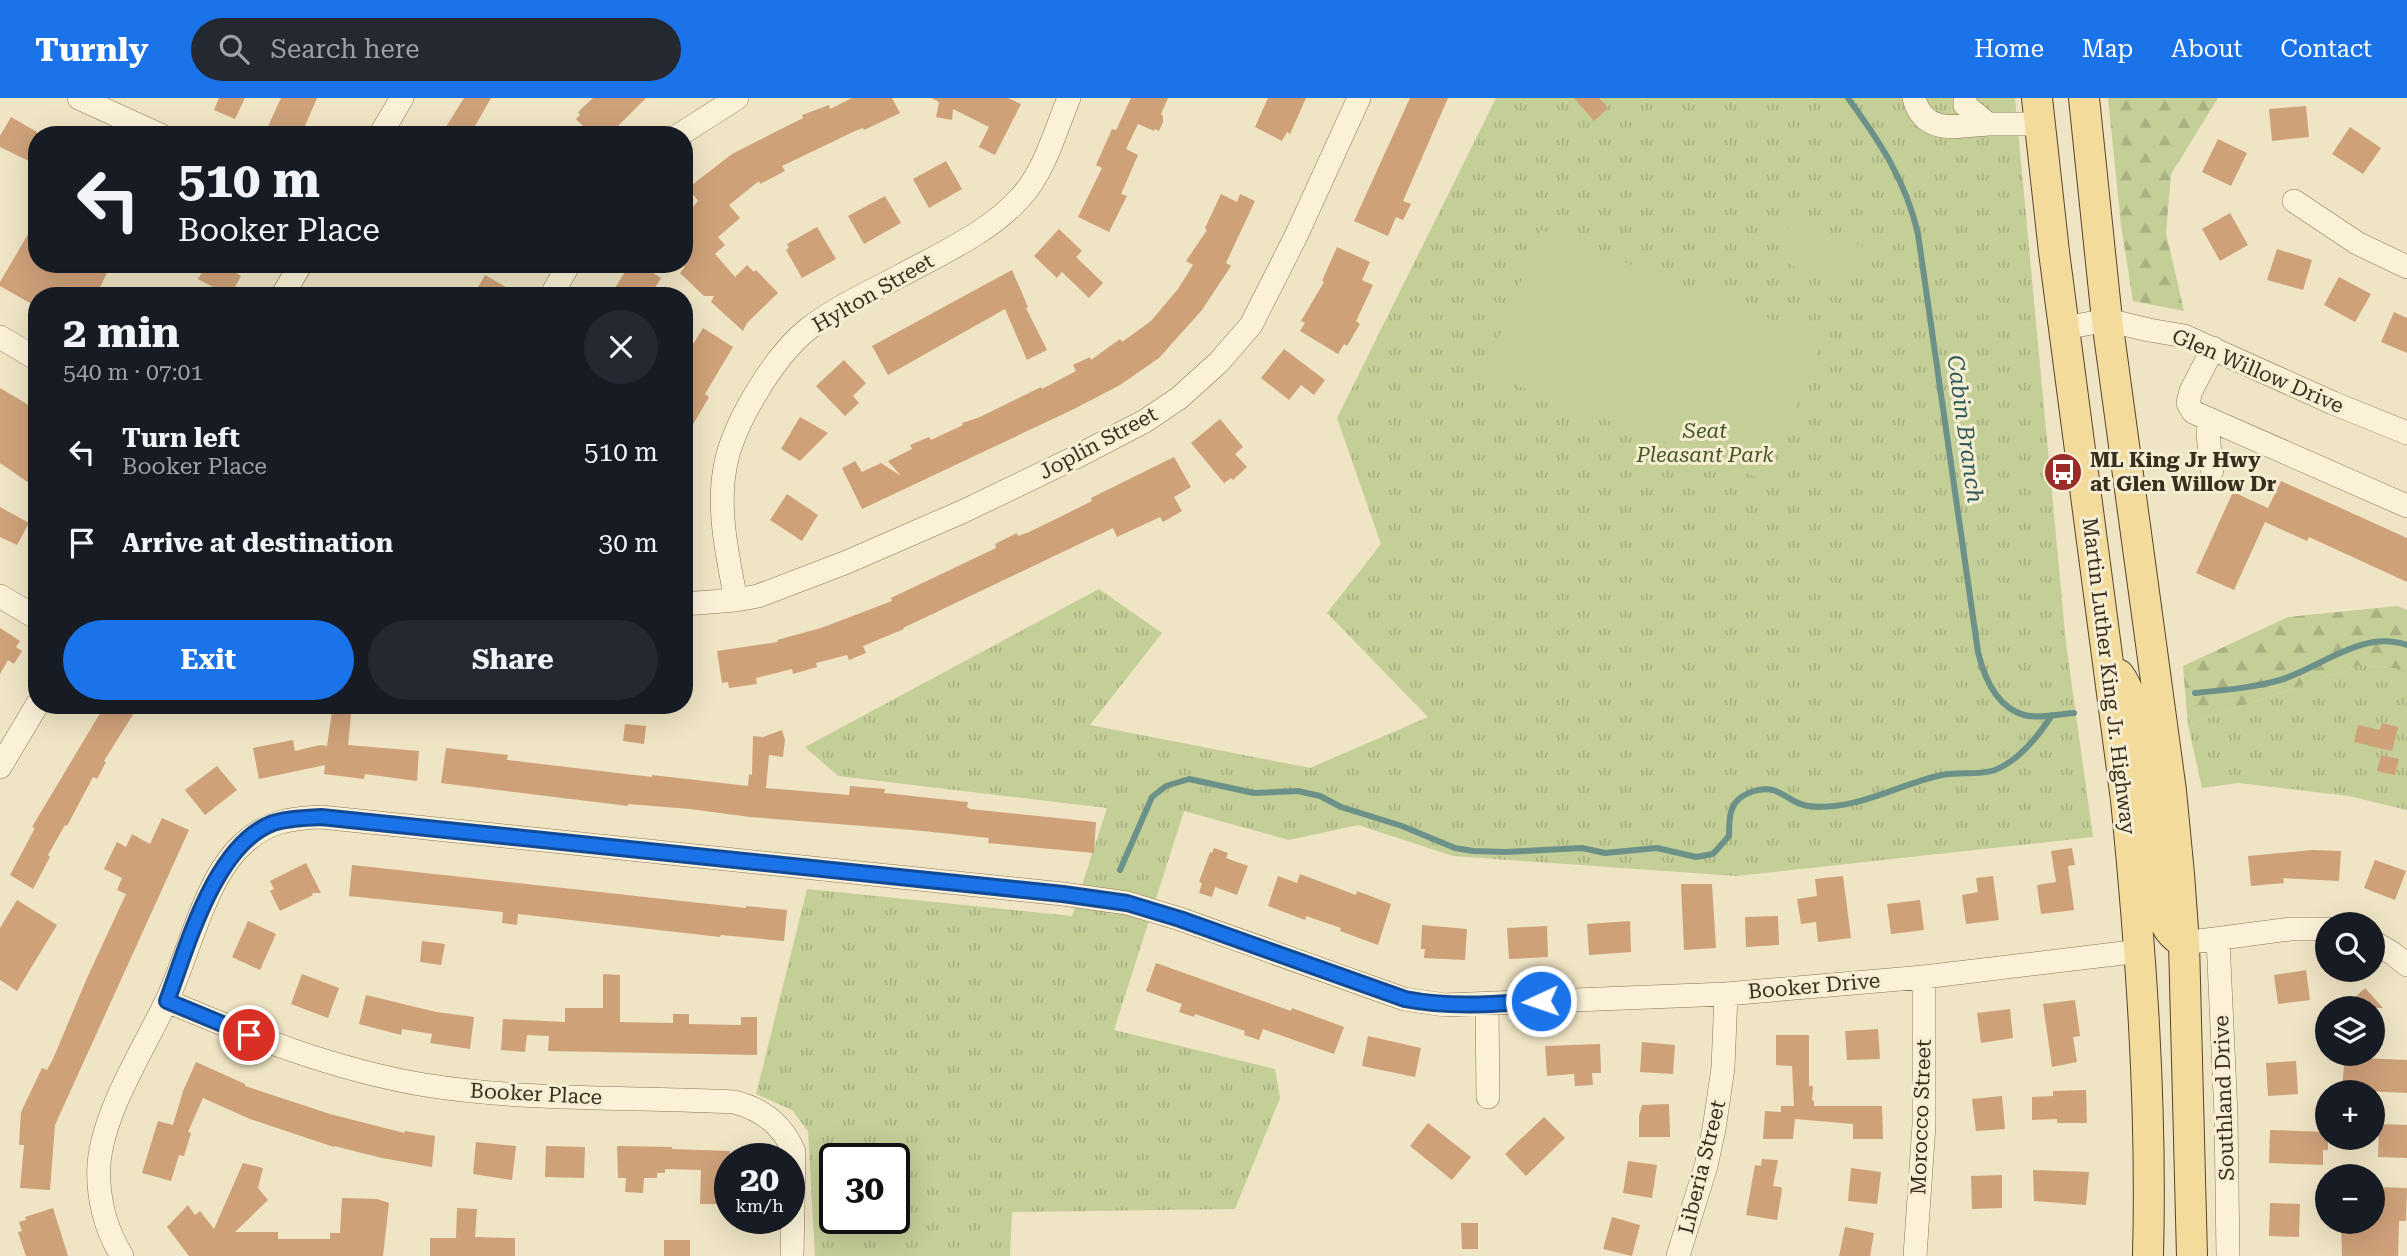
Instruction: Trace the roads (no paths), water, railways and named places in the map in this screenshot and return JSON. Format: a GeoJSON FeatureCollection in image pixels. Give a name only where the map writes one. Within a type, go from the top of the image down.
{"type":"FeatureCollection","features":[{"type":"Feature","properties":{"kind":"main road","name":"Martin Luther King Jr. Highway"},"geometry":{"type":"LineString","coordinates":[[2084,98],[2107,320],[2171,791],[2184,943],[2192,1256]]}},
{"type":"Feature","properties":{"kind":"main road","name":"Martin Luther King Jr. Highway"},"geometry":{"type":"LineString","coordinates":[[2039,111],[2064,328],[2126,800],[2140,951],[2147,1122],[2148,1256]]}},
{"type":"Feature","properties":{"kind":"main road"},"geometry":{"type":"LineString","coordinates":[[2108,661],[2124,682],[2136,717],[2148,793],[2160,911],[2169,931],[2184,943]]}},
{"type":"Feature","properties":{"kind":"main road"},"geometry":{"type":"LineString","coordinates":[[2140,951],[2153,951],[2168,965],[2176,1138],[2182,1169],[2190,1180]]}},
{"type":"Feature","properties":{"kind":"street"},"geometry":{"type":"LineString","coordinates":[[79,98],[140,126]]}},
{"type":"Feature","properties":{"kind":"street"},"geometry":{"type":"LineString","coordinates":[[385,126],[402,98]]}},
{"type":"Feature","properties":{"kind":"street"},"geometry":{"type":"LineString","coordinates":[[693,126],[737,98]]}},
{"type":"Feature","properties":{"kind":"street","name":"Hylton Street"},"geometry":{"type":"LineString","coordinates":[[736,600],[726,538],[724,470],[742,421],[764,380],[786,350],[812,326],[987,228],[1004,214],[1034,180],[1069,98]]}},
{"type":"Feature","properties":{"kind":"street","name":"Joplin Street"},"geometry":{"type":"LineString","coordinates":[[693,603],[736,600],[781,589],[964,511],[1111,440],[1179,398],[1219,362],[1251,325],[1296,236],[1359,98]]}},
{"type":"Feature","properties":{"kind":"street"},"geometry":{"type":"LineString","coordinates":[[1914,98],[1917,109],[1926,120],[1941,127],[1988,124],[2039,111]]}},
{"type":"Feature","properties":{"kind":"street"},"geometry":{"type":"LineString","coordinates":[[1965,98],[1965,105],[1988,124]]}},
{"type":"Feature","properties":{"kind":"street"},"geometry":{"type":"LineString","coordinates":[[2294,201],[2357,243],[2407,267]]}},
{"type":"Feature","properties":{"kind":"street","name":"Glen Willow Drive"},"geometry":{"type":"LineString","coordinates":[[2064,328],[2107,320],[2184,336],[2407,433]]}},
{"type":"Feature","properties":{"kind":"street"},"geometry":{"type":"LineString","coordinates":[[0,337],[28,354]]}},
{"type":"Feature","properties":{"kind":"street"},"geometry":{"type":"LineString","coordinates":[[2213,348],[2188,403],[2193,412],[2407,506]]}},
{"type":"Feature","properties":{"kind":"street"},"geometry":{"type":"LineString","coordinates":[[2208,419],[2212,470]]}},
{"type":"Feature","properties":{"kind":"street"},"geometry":{"type":"LineString","coordinates":[[0,596],[28,613]]}},
{"type":"Feature","properties":{"kind":"street"},"geometry":{"type":"LineString","coordinates":[[0,767],[32,714]]}},
{"type":"Feature","properties":{"kind":"street","name":"Booker Drive"},"geometry":{"type":"LineString","coordinates":[[122,1256],[113,1242],[102,1206],[99,1177],[106,1129],[149,1031],[167,1001],[202,912],[232,855],[259,830],[273,823],[296,818],[321,817],[1063,894],[1127,903],[1180,919],[1405,999],[1445,1005],[1726,993],[1924,977],[2140,951]]}},
{"type":"Feature","properties":{"kind":"street"},"geometry":{"type":"LineString","coordinates":[[2184,943],[2290,929],[2315,929]]}},
{"type":"Feature","properties":{"kind":"street","name":"Southland Drive"},"geometry":{"type":"LineString","coordinates":[[2218,939],[2227,1115],[2228,1256]]}},
{"type":"Feature","properties":{"kind":"street"},"geometry":{"type":"LineString","coordinates":[[2385,949],[2407,965]]}},
{"type":"Feature","properties":{"kind":"street","name":"Morocco Street"},"geometry":{"type":"LineString","coordinates":[[1915,1256],[1923,1149],[1924,977]]}},
{"type":"Feature","properties":{"kind":"street","name":"Liberia Street"},"geometry":{"type":"LineString","coordinates":[[1678,1256],[1706,1166],[1714,1129],[1723,1068],[1726,993]]}},
{"type":"Feature","properties":{"kind":"street","name":"Booker Place"},"geometry":{"type":"LineString","coordinates":[[167,1001],[291,1050],[349,1068],[422,1084],[489,1092],[721,1101],[749,1105],[758,1109],[776,1125],[790,1141],[794,1153],[792,1256]]}},
{"type":"Feature","properties":{"kind":"street"},"geometry":{"type":"LineString","coordinates":[[1487,1004],[1488,1097]]}},
{"type":"Feature","properties":{"kind":"waterway","name":"Cabin Branch"},"geometry":{"type":"LineString","coordinates":[[1848,98],[1871,130],[1899,179],[1918,234],[1978,652],[1984,671],[1993,690],[2014,711],[2036,717],[2074,713]]}},
{"type":"Feature","properties":{"kind":"waterway","name":"Cabin Branch"},"geometry":{"type":"LineString","coordinates":[[2195,693],[2280,680],[2342,652],[2374,642],[2391,641],[2407,645]]}},
{"type":"Feature","properties":{"kind":"waterway"},"geometry":{"type":"LineString","coordinates":[[1120,870],[1152,797],[1166,786],[1189,779],[1254,793],[1298,791],[1320,796],[1341,807],[1402,826],[1455,848],[1473,851],[1582,848],[1605,853],[1657,848],[1696,857],[1713,854],[1729,836],[1732,808],[1746,794],[1763,789],[1777,791],[1801,804],[1825,807],[1859,801],[1942,775],[1989,772],[2004,766],[2020,754],[2052,715]]}},
{"type":"Feature","properties":{"kind":"place","name":"ML King Jr Hwy at Glen Willow Dr"},"geometry":{"type":"Point","coordinates":[2063,472]}},
{"type":"Feature","properties":{"kind":"park label","name":"Seat Pleasant Park"},"geometry":{"type":"Point","coordinates":[1705,443]}}]}
